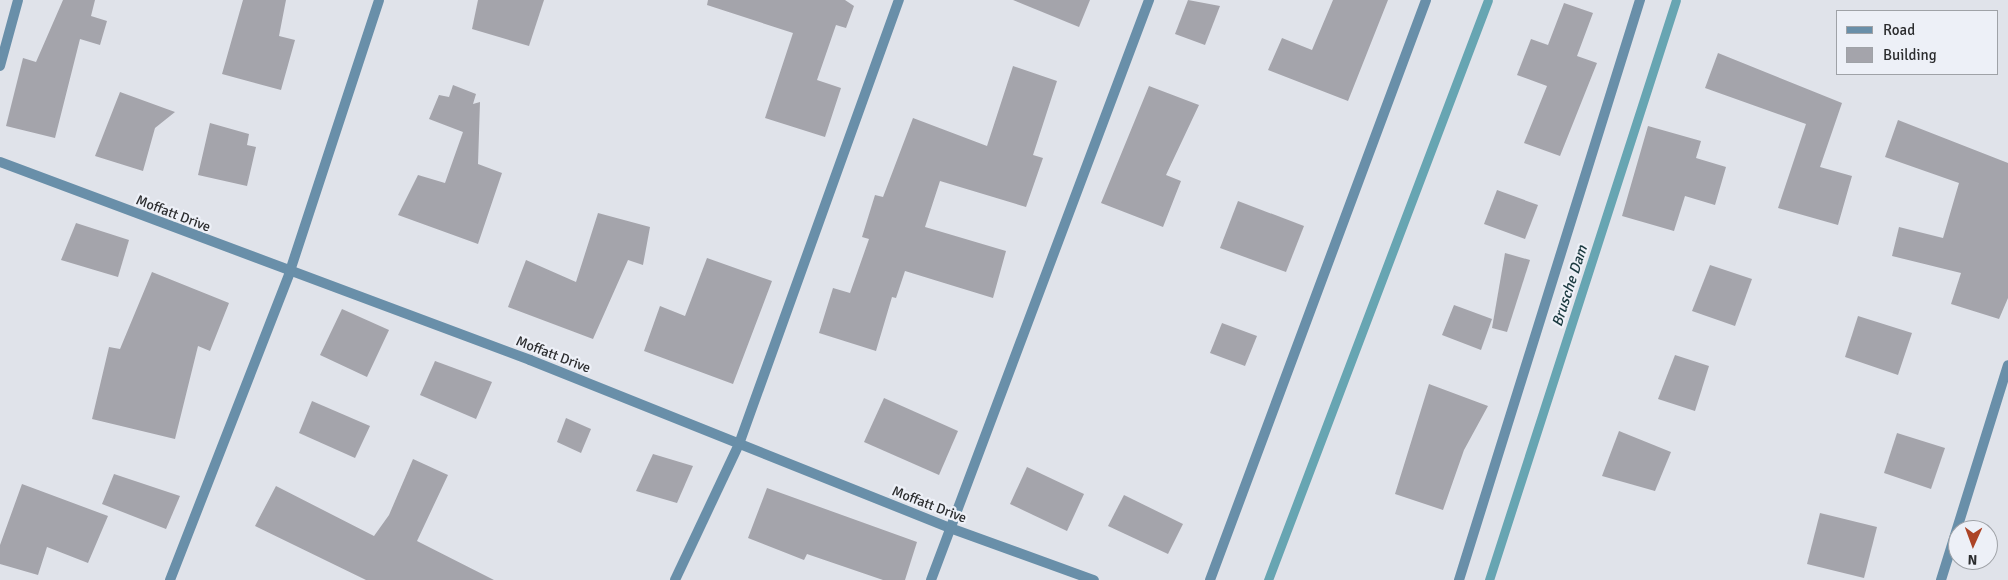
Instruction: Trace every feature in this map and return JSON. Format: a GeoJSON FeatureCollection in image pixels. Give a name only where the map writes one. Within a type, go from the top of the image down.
{"type":"FeatureCollection","features":[{"type":"Feature","properties":{"kind":"street"},"geometry":{"type":"LineString","coordinates":[[0,66],[18,0]]}},
{"type":"Feature","properties":{"kind":"street"},"geometry":{"type":"LineString","coordinates":[[170,580],[288,274],[379,0]]}},
{"type":"Feature","properties":{"kind":"street"},"geometry":{"type":"LineString","coordinates":[[675,580],[739,444],[899,0]]}},
{"type":"Feature","properties":{"kind":"street"},"geometry":{"type":"LineString","coordinates":[[931,580],[1149,0]]}},
{"type":"Feature","properties":{"kind":"street"},"geometry":{"type":"LineString","coordinates":[[1210,580],[1426,0]]}},
{"type":"Feature","properties":{"kind":"street"},"geometry":{"type":"LineString","coordinates":[[1459,580],[1640,0]]}},
{"type":"Feature","properties":{"kind":"street","name":"Moffatt Drive"},"geometry":{"type":"LineString","coordinates":[[0,162],[288,274],[530,360],[950,528],[1094,580]]}},
{"type":"Feature","properties":{"kind":"street"},"geometry":{"type":"LineString","coordinates":[[1941,580],[2008,365]]}},
{"type":"Feature","properties":{"kind":"building"},"geometry":{"type":"Polygon","coordinates":[[[63,0],[95,0],[91,16],[107,21],[100,45],[80,39],[55,138],[6,126],[23,58],[36,62],[63,0]]]}},
{"type":"Feature","properties":{"kind":"building"},"geometry":{"type":"Polygon","coordinates":[[[243,0],[286,0],[279,36],[295,40],[281,90],[222,74],[243,0]]]}},
{"type":"Feature","properties":{"kind":"building"},"geometry":{"type":"Polygon","coordinates":[[[478,0],[544,0],[529,46],[472,29],[478,0]]]}},
{"type":"Feature","properties":{"kind":"building"},"geometry":{"type":"Polygon","coordinates":[[[708,0],[845,0],[854,6],[846,28],[836,25],[817,80],[841,88],[825,137],[765,118],[793,33],[707,5],[708,0]]]}},
{"type":"Feature","properties":{"kind":"building"},"geometry":{"type":"Polygon","coordinates":[[[1013,0],[1090,0],[1079,27],[1013,0]]]}},
{"type":"Feature","properties":{"kind":"building"},"geometry":{"type":"Polygon","coordinates":[[[1188,0],[1220,6],[1205,45],[1175,34],[1188,0]]]}},
{"type":"Feature","properties":{"kind":"building"},"geometry":{"type":"Polygon","coordinates":[[[1333,0],[1388,0],[1348,101],[1268,70],[1282,38],[1312,50],[1333,0]]]}},
{"type":"Feature","properties":{"kind":"building"},"geometry":{"type":"Polygon","coordinates":[[[1564,3],[1593,13],[1577,56],[1597,63],[1560,156],[1524,143],[1547,86],[1517,75],[1531,39],[1548,45],[1564,3]]]}},
{"type":"Feature","properties":{"kind":"building"},"geometry":{"type":"Polygon","coordinates":[[[1718,53],[1842,103],[1820,167],[1852,176],[1838,225],[1778,208],[1806,124],[1705,88],[1718,53]]]}},
{"type":"Feature","properties":{"kind":"building"},"geometry":{"type":"Polygon","coordinates":[[[1013,66],[1057,81],[1033,155],[1043,158],[1026,207],[940,181],[925,227],[1006,251],[993,298],[905,271],[896,298],[892,297],[876,351],[819,333],[833,288],[850,293],[869,239],[862,237],[875,195],[883,197],[913,118],[987,146],[1013,66]]]}},
{"type":"Feature","properties":{"kind":"building"},"geometry":{"type":"Polygon","coordinates":[[[453,85],[476,94],[473,104],[480,102],[478,164],[502,173],[478,244],[398,215],[418,175],[445,183],[463,132],[429,119],[439,95],[449,97],[453,85]]]}},
{"type":"Feature","properties":{"kind":"building"},"geometry":{"type":"Polygon","coordinates":[[[1149,86],[1199,105],[1166,175],[1181,181],[1163,227],[1101,203],[1149,86]]]}},
{"type":"Feature","properties":{"kind":"building"},"geometry":{"type":"Polygon","coordinates":[[[120,92],[175,112],[155,128],[143,171],[95,156],[120,92]]]}},
{"type":"Feature","properties":{"kind":"building"},"geometry":{"type":"Polygon","coordinates":[[[1898,120],[2008,163],[2008,298],[1999,319],[1951,304],[1961,273],[1892,256],[1899,227],[1943,238],[1959,183],[1885,157],[1898,120]]]}},
{"type":"Feature","properties":{"kind":"building"},"geometry":{"type":"Polygon","coordinates":[[[210,123],[249,134],[247,145],[256,147],[247,186],[198,175],[210,123]]]}},
{"type":"Feature","properties":{"kind":"building"},"geometry":{"type":"Polygon","coordinates":[[[1648,126],[1701,141],[1696,158],[1726,167],[1715,205],[1685,196],[1674,231],[1622,216],[1648,126]]]}},
{"type":"Feature","properties":{"kind":"building"},"geometry":{"type":"Polygon","coordinates":[[[1497,190],[1538,205],[1525,239],[1484,224],[1497,190]]]}},
{"type":"Feature","properties":{"kind":"building"},"geometry":{"type":"Polygon","coordinates":[[[1238,201],[1304,226],[1286,272],[1220,248],[1238,201]]]}},
{"type":"Feature","properties":{"kind":"building"},"geometry":{"type":"Polygon","coordinates":[[[598,213],[650,227],[643,265],[628,260],[593,339],[508,307],[526,260],[576,282],[598,213]]]}},
{"type":"Feature","properties":{"kind":"building"},"geometry":{"type":"Polygon","coordinates":[[[76,223],[129,240],[118,277],[61,260],[76,223]]]}},
{"type":"Feature","properties":{"kind":"building"},"geometry":{"type":"Polygon","coordinates":[[[1505,253],[1530,260],[1507,332],[1492,328],[1505,253]]]}},
{"type":"Feature","properties":{"kind":"building"},"geometry":{"type":"Polygon","coordinates":[[[707,258],[772,281],[733,384],[644,351],[660,306],[685,316],[707,258]]]}},
{"type":"Feature","properties":{"kind":"building"},"geometry":{"type":"Polygon","coordinates":[[[1710,265],[1752,279],[1735,326],[1692,311],[1710,265]]]}},
{"type":"Feature","properties":{"kind":"building"},"geometry":{"type":"Polygon","coordinates":[[[152,272],[229,303],[210,351],[198,346],[175,439],[92,419],[109,347],[120,349],[152,272]]]}},
{"type":"Feature","properties":{"kind":"building"},"geometry":{"type":"Polygon","coordinates":[[[1454,305],[1492,319],[1481,350],[1442,335],[1454,305]]]}},
{"type":"Feature","properties":{"kind":"building"},"geometry":{"type":"Polygon","coordinates":[[[342,309],[389,330],[367,377],[320,355],[342,309]]]}},
{"type":"Feature","properties":{"kind":"building"},"geometry":{"type":"Polygon","coordinates":[[[1858,316],[1912,333],[1898,375],[1845,357],[1858,316]]]}},
{"type":"Feature","properties":{"kind":"building"},"geometry":{"type":"Polygon","coordinates":[[[1222,323],[1257,336],[1245,366],[1210,353],[1222,323]]]}},
{"type":"Feature","properties":{"kind":"building"},"geometry":{"type":"Polygon","coordinates":[[[1675,355],[1709,366],[1695,411],[1658,399],[1675,355]]]}},
{"type":"Feature","properties":{"kind":"building"},"geometry":{"type":"Polygon","coordinates":[[[435,361],[492,382],[476,419],[420,395],[435,361]]]}},
{"type":"Feature","properties":{"kind":"building"},"geometry":{"type":"Polygon","coordinates":[[[1429,384],[1488,406],[1464,450],[1443,510],[1395,494],[1429,384]]]}},
{"type":"Feature","properties":{"kind":"building"},"geometry":{"type":"Polygon","coordinates":[[[884,398],[958,431],[939,475],[864,442],[884,398]]]}},
{"type":"Feature","properties":{"kind":"building"},"geometry":{"type":"Polygon","coordinates":[[[312,401],[370,426],[355,458],[299,433],[312,401]]]}},
{"type":"Feature","properties":{"kind":"building"},"geometry":{"type":"Polygon","coordinates":[[[566,418],[591,429],[581,453],[557,442],[566,418]]]}},
{"type":"Feature","properties":{"kind":"building"},"geometry":{"type":"Polygon","coordinates":[[[1619,431],[1671,452],[1655,491],[1602,476],[1619,431]]]}},
{"type":"Feature","properties":{"kind":"building"},"geometry":{"type":"Polygon","coordinates":[[[1897,433],[1945,448],[1931,489],[1884,473],[1897,433]]]}},
{"type":"Feature","properties":{"kind":"building"},"geometry":{"type":"Polygon","coordinates":[[[653,454],[693,466],[677,503],[636,491],[653,454]]]}},
{"type":"Feature","properties":{"kind":"building"},"geometry":{"type":"Polygon","coordinates":[[[413,459],[448,475],[417,541],[494,580],[366,580],[255,526],[276,486],[374,536],[389,515],[413,459]]]}},
{"type":"Feature","properties":{"kind":"building"},"geometry":{"type":"Polygon","coordinates":[[[1027,467],[1084,494],[1067,531],[1010,504],[1027,467]]]}},
{"type":"Feature","properties":{"kind":"building"},"geometry":{"type":"Polygon","coordinates":[[[114,474],[180,496],[166,529],[102,504],[114,474]]]}},
{"type":"Feature","properties":{"kind":"building"},"geometry":{"type":"Polygon","coordinates":[[[22,484],[108,516],[88,563],[47,547],[38,575],[0,564],[0,545],[22,484]]]}},
{"type":"Feature","properties":{"kind":"building"},"geometry":{"type":"Polygon","coordinates":[[[767,488],[917,542],[905,580],[883,580],[807,554],[804,560],[748,538],[767,488]]]}},
{"type":"Feature","properties":{"kind":"building"},"geometry":{"type":"Polygon","coordinates":[[[1124,495],[1183,524],[1168,554],[1108,526],[1124,495]]]}},
{"type":"Feature","properties":{"kind":"building"},"geometry":{"type":"Polygon","coordinates":[[[1820,513],[1877,527],[1864,578],[1807,564],[1820,513]]]}},
{"type":"Feature","properties":{"kind":"waterway"},"geometry":{"type":"LineString","coordinates":[[1268,580],[1488,0]]}},
{"type":"Feature","properties":{"kind":"waterway","name":"Brusche Dam"},"geometry":{"type":"LineString","coordinates":[[1489,580],[1676,0]]}}]}
